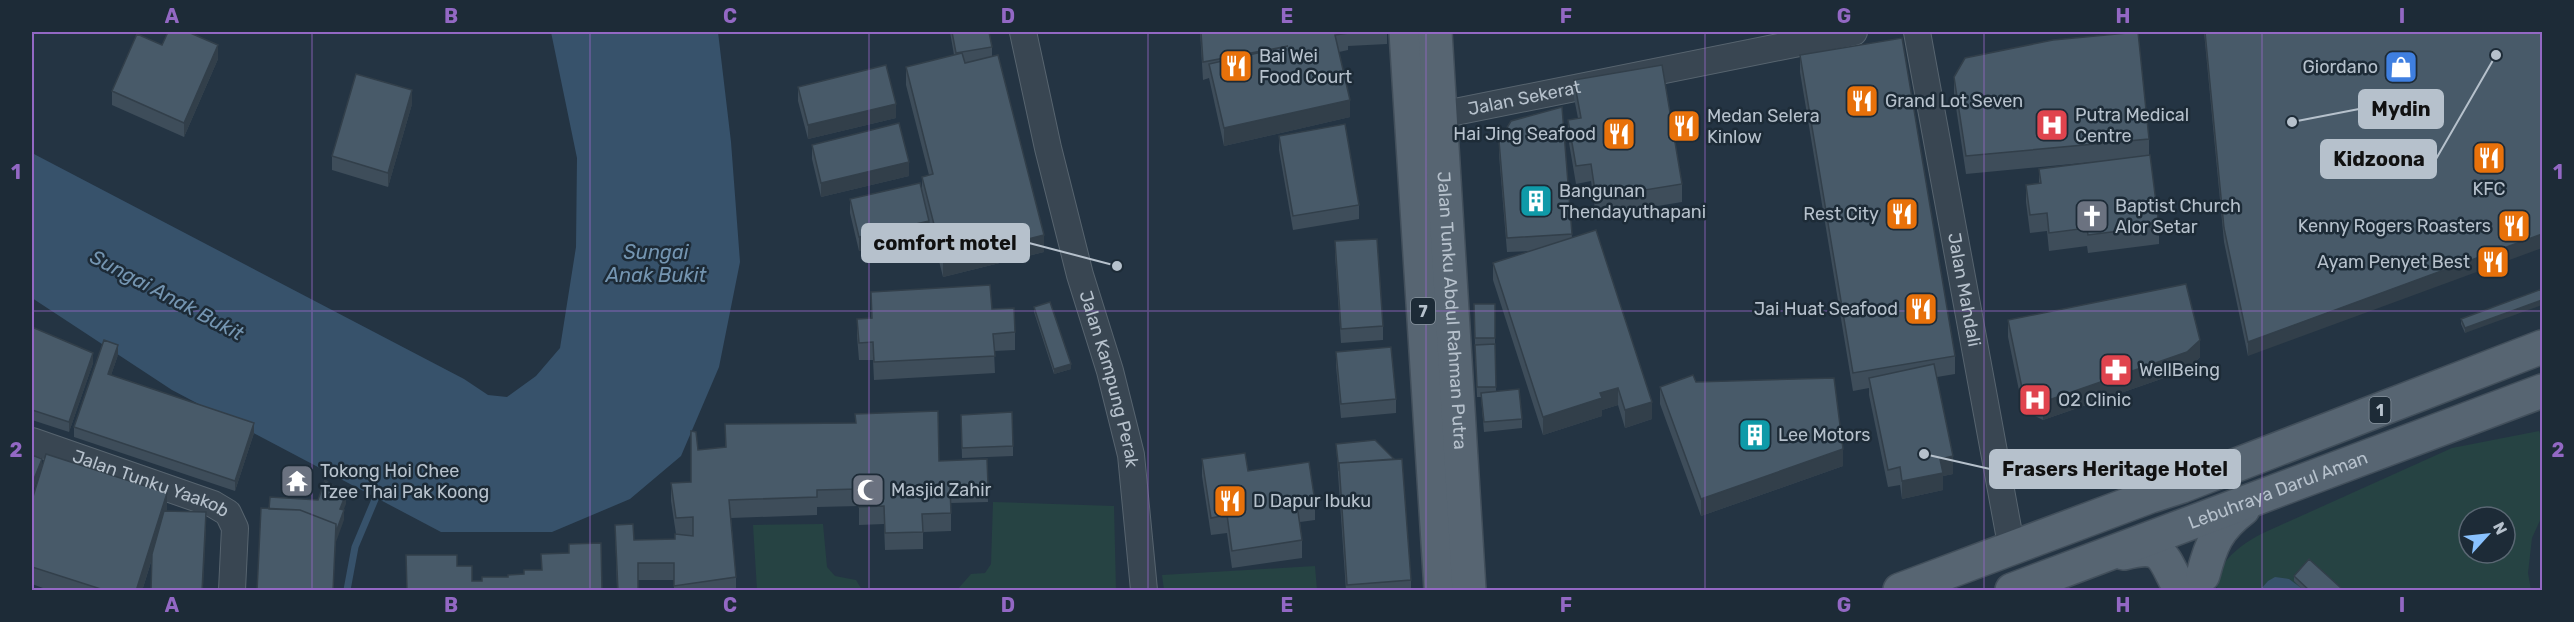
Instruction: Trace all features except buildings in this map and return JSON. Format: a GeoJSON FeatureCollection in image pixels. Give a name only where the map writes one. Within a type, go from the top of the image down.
{"type":"FeatureCollection","features":[{"type":"Feature","properties":{"kind":"main road","name":"Jalan Tunku Abdul Rahman Putra"},"geometry":{"type":"LineString","coordinates":[[1406,32],[1440,591]]}},
{"type":"Feature","properties":{"kind":"main road","name":"Jalan Tunku Abdul Rahman Putra"},"geometry":{"type":"LineString","coordinates":[[1435,32],[1469,591]]}},
{"type":"Feature","properties":{"kind":"main road","name":"1"},"geometry":{"type":"LineString","coordinates":[[1900,591],[2542,347]]}},
{"type":"Feature","properties":{"kind":"main road","name":"Lebuhraya Darul Aman"},"geometry":{"type":"LineString","coordinates":[[2012,591],[2542,392]]}},
{"type":"Feature","properties":{"kind":"main road"},"geometry":{"type":"LineString","coordinates":[[2080,565],[2137,550],[2153,549],[2191,581],[2218,532],[2229,519],[2254,500]]}},
{"type":"Feature","properties":{"kind":"street","name":"Jalan Kampung Perak"},"geometry":{"type":"LineString","coordinates":[[1023,32],[1048,148],[1074,252],[1131,455],[1144,591]]}},
{"type":"Feature","properties":{"kind":"street","name":"Jalan Sekerat"},"geometry":{"type":"LineString","coordinates":[[1440,115],[1854,32]]}},
{"type":"Feature","properties":{"kind":"street","name":"Jalan Mahdali"},"geometry":{"type":"LineString","coordinates":[[1917,32],[2012,550]]}},
{"type":"Feature","properties":{"kind":"street","name":"Jalan Tunku Yaakob"},"geometry":{"type":"LineString","coordinates":[[32,441],[213,504],[228,513],[235,528],[232,591]]}},
{"type":"Feature","properties":{"kind":"green space"},"geometry":{"type":"Polygon","coordinates":[[[2539,431],[2542,438],[2542,516],[2532,538],[2528,573],[2531,590],[2217,590],[2220,572],[2230,556],[2261,534],[2452,448],[2539,431]]]}},
{"type":"Feature","properties":{"kind":"green space"},"geometry":{"type":"Polygon","coordinates":[[[993,502],[1114,506],[1116,590],[957,590],[971,574],[985,573],[991,564],[993,502]]]}},
{"type":"Feature","properties":{"kind":"green space"},"geometry":{"type":"Polygon","coordinates":[[[823,524],[827,567],[835,576],[856,580],[862,590],[757,590],[753,525],[823,524]]]}},
{"type":"Feature","properties":{"kind":"green space"},"geometry":{"type":"Polygon","coordinates":[[[1315,566],[1317,590],[1164,590],[1162,575],[1315,566]]]}},
{"type":"Feature","properties":{"kind":"water","name":"Sungai Anak Bukit"},"geometry":{"type":"Polygon","coordinates":[[[551,32],[718,32],[731,142],[740,262],[719,367],[681,456],[630,499],[552,532],[441,532],[172,390],[32,298],[32,153],[464,379],[488,395],[507,397],[536,376],[560,348],[576,247],[577,158],[551,32]]]}},
{"type":"Feature","properties":{"kind":"water"},"geometry":{"type":"Polygon","coordinates":[[[2275,577],[2289,579],[2304,590],[2260,590],[2275,577]]]}},
{"type":"Feature","properties":{"kind":"waterway"},"geometry":{"type":"LineString","coordinates":[[347,590],[355,547],[379,490]]}},
{"type":"Feature","properties":{"kind":"place","name":"Kidzoona"},"geometry":{"type":"Point","coordinates":[2496,55]}},
{"type":"Feature","properties":{"kind":"place","name":"Bai Wei Food Court"},"geometry":{"type":"Point","coordinates":[1236,66]}},
{"type":"Feature","properties":{"kind":"place","name":"Giordano"},"geometry":{"type":"Point","coordinates":[2401,67]}},
{"type":"Feature","properties":{"kind":"place","name":"Grand Lot Seven"},"geometry":{"type":"Point","coordinates":[1862,101]}},
{"type":"Feature","properties":{"kind":"place","name":"Mydin"},"geometry":{"type":"Point","coordinates":[2292,122]}},
{"type":"Feature","properties":{"kind":"place","name":"Putra Medical Centre"},"geometry":{"type":"Point","coordinates":[2052,125]}},
{"type":"Feature","properties":{"kind":"place","name":"Medan Selera Kinlow"},"geometry":{"type":"Point","coordinates":[1684,126]}},
{"type":"Feature","properties":{"kind":"place","name":"Hai Jing Seafood"},"geometry":{"type":"Point","coordinates":[1619,134]}},
{"type":"Feature","properties":{"kind":"place","name":"KFC"},"geometry":{"type":"Point","coordinates":[2489,158]}},
{"type":"Feature","properties":{"kind":"place","name":"Bangunan Thendayuthapani"},"geometry":{"type":"Point","coordinates":[1536,201]}},
{"type":"Feature","properties":{"kind":"place","name":"Rest City"},"geometry":{"type":"Point","coordinates":[1902,214]}},
{"type":"Feature","properties":{"kind":"place","name":"Baptist Church Alor Setar"},"geometry":{"type":"Point","coordinates":[2092,216]}},
{"type":"Feature","properties":{"kind":"place","name":"Kenny Rogers Roasters"},"geometry":{"type":"Point","coordinates":[2514,226]}},
{"type":"Feature","properties":{"kind":"place","name":"Ayam Penyet Best"},"geometry":{"type":"Point","coordinates":[2493,262]}},
{"type":"Feature","properties":{"kind":"place","name":"comfort motel"},"geometry":{"type":"Point","coordinates":[1117,266]}},
{"type":"Feature","properties":{"kind":"place","name":"Jai Huat Seafood"},"geometry":{"type":"Point","coordinates":[1921,309]}},
{"type":"Feature","properties":{"kind":"place","name":"WellBeing"},"geometry":{"type":"Point","coordinates":[2116,370]}},
{"type":"Feature","properties":{"kind":"place","name":"O2 Clinic"},"geometry":{"type":"Point","coordinates":[2035,400]}},
{"type":"Feature","properties":{"kind":"place","name":"Lee Motors"},"geometry":{"type":"Point","coordinates":[1755,435]}},
{"type":"Feature","properties":{"kind":"place","name":"Frasers Heritage Hotel"},"geometry":{"type":"Point","coordinates":[1924,454]}},
{"type":"Feature","properties":{"kind":"place","name":"Tokong Hoi Chee Tzee Thai Pak Koong"},"geometry":{"type":"Point","coordinates":[297,481]}},
{"type":"Feature","properties":{"kind":"place","name":"Masjid Zahir"},"geometry":{"type":"Point","coordinates":[868,490]}},
{"type":"Feature","properties":{"kind":"place","name":"D Dapur Ibuku"},"geometry":{"type":"Point","coordinates":[1230,501]}}]}
